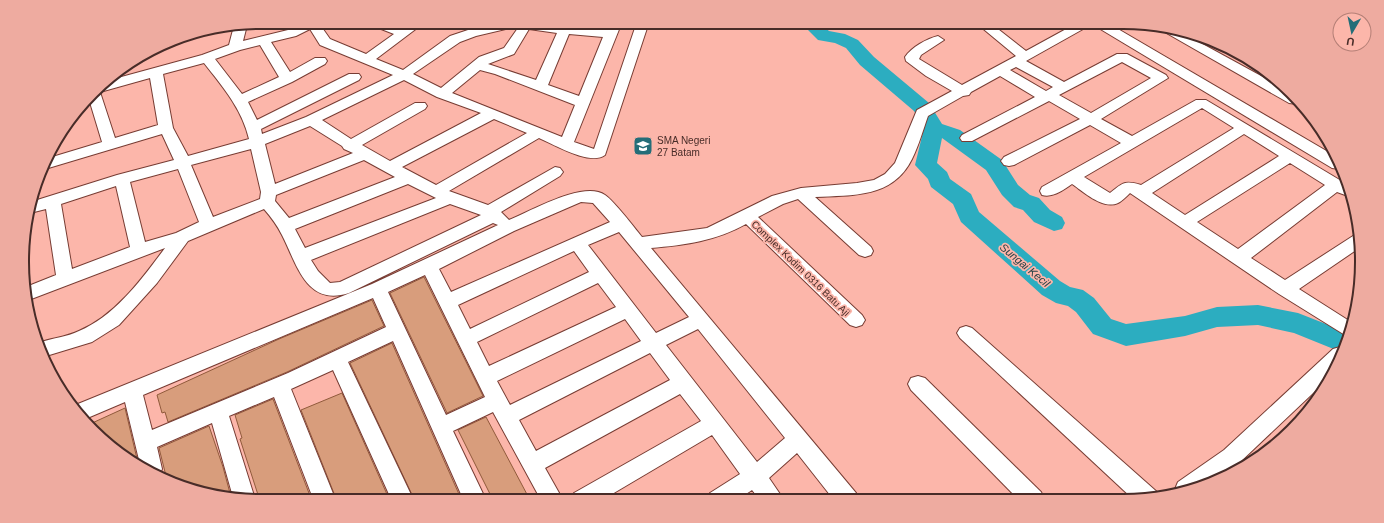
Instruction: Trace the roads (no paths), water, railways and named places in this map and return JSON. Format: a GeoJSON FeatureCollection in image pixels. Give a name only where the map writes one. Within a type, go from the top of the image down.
{"type":"FeatureCollection","features":[{"type":"Feature","properties":{"kind":"street"},"geometry":{"type":"LineString","coordinates":[[112,84],[207,58],[235,47],[264,40],[288,29]]}},
{"type":"Feature","properties":{"kind":"street"},"geometry":{"type":"LineString","coordinates":[[316,29],[325,42],[404,75],[442,94],[493,113],[584,152],[597,154],[600,152],[641,29]]}},
{"type":"Feature","properties":{"kind":"street"},"geometry":{"type":"LineString","coordinates":[[393,29],[404,33]]}},
{"type":"Feature","properties":{"kind":"street"},"geometry":{"type":"LineString","coordinates":[[366,60],[409,29]]}},
{"type":"Feature","properties":{"kind":"street"},"geometry":{"type":"LineString","coordinates":[[255,134],[311,120],[404,75],[455,39],[472,33],[494,29]]}},
{"type":"Feature","properties":{"kind":"street"},"geometry":{"type":"LineString","coordinates":[[500,72],[519,29]]}},
{"type":"Feature","properties":{"kind":"street"},"geometry":{"type":"LineString","coordinates":[[558,29],[589,29]]}},
{"type":"Feature","properties":{"kind":"street"},"geometry":{"type":"LineString","coordinates":[[566,145],[613,29]]}},
{"type":"Feature","properties":{"kind":"street"},"geometry":{"type":"LineString","coordinates":[[989,29],[1021,60],[1065,88]]}},
{"type":"Feature","properties":{"kind":"street"},"geometry":{"type":"LineString","coordinates":[[640,243],[711,234],[777,200],[801,193],[844,191],[872,186],[891,177],[903,163],[928,110],[964,92],[1076,29]]}},
{"type":"Feature","properties":{"kind":"street"},"geometry":{"type":"LineString","coordinates":[[1109,29],[1332,160]]}},
{"type":"Feature","properties":{"kind":"street"},"geometry":{"type":"LineString","coordinates":[[235,47],[240,30]]}},
{"type":"Feature","properties":{"kind":"street"},"geometry":{"type":"LineString","coordinates":[[540,87],[565,30]]}},
{"type":"Feature","properties":{"kind":"street"},"geometry":{"type":"LineString","coordinates":[[1180,36],[1286,96]]}},
{"type":"Feature","properties":{"kind":"street"},"geometry":{"type":"LineString","coordinates":[[264,40],[287,79]]}},
{"type":"Feature","properties":{"kind":"street"},"geometry":{"type":"LineString","coordinates":[[938,40],[916,52],[912,57],[913,61],[964,92]]}},
{"type":"Feature","properties":{"kind":"street"},"geometry":{"type":"LineString","coordinates":[[1207,52],[1217,49]]}},
{"type":"Feature","properties":{"kind":"street"},"geometry":{"type":"LineString","coordinates":[[442,94],[477,65],[494,55],[509,51]]}},
{"type":"Feature","properties":{"kind":"street"},"geometry":{"type":"LineString","coordinates":[[968,138],[1122,57],[1161,78],[1091,119],[1009,161]]}},
{"type":"Feature","properties":{"kind":"street"},"geometry":{"type":"LineString","coordinates":[[207,58],[240,100],[255,134],[268,197],[286,226],[300,257],[313,276],[325,288],[336,290],[343,288],[499,219],[579,197],[591,196],[599,199],[640,243],[797,440],[843,494]]}},
{"type":"Feature","properties":{"kind":"street"},"geometry":{"type":"LineString","coordinates":[[240,100],[287,79],[320,61]]}},
{"type":"Feature","properties":{"kind":"street"},"geometry":{"type":"LineString","coordinates":[[477,65],[583,103]]}},
{"type":"Feature","properties":{"kind":"street"},"geometry":{"type":"LineString","coordinates":[[156,71],[166,128],[183,164],[208,225]]}},
{"type":"Feature","properties":{"kind":"street"},"geometry":{"type":"LineString","coordinates":[[1001,71],[1091,119],[1132,144]]}},
{"type":"Feature","properties":{"kind":"street"},"geometry":{"type":"LineString","coordinates":[[1246,74],[1257,72]]}},
{"type":"Feature","properties":{"kind":"street"},"geometry":{"type":"LineString","coordinates":[[35,207],[122,180],[183,164],[255,134],[354,77]]}},
{"type":"Feature","properties":{"kind":"street"},"geometry":{"type":"LineString","coordinates":[[96,98],[110,144]]}},
{"type":"Feature","properties":{"kind":"street"},"geometry":{"type":"LineString","coordinates":[[1048,191],[1201,103],[1207,105],[1342,188],[1238,258]]}},
{"type":"Feature","properties":{"kind":"street"},"geometry":{"type":"LineString","coordinates":[[349,146],[420,106]]}},
{"type":"Feature","properties":{"kind":"street"},"geometry":{"type":"LineString","coordinates":[[390,167],[493,113]]}},
{"type":"Feature","properties":{"kind":"street"},"geometry":{"type":"LineString","coordinates":[[311,120],[349,146],[364,154],[443,194],[499,219]]}},
{"type":"Feature","properties":{"kind":"street"},"geometry":{"type":"LineString","coordinates":[[52,162],[166,128]]}},
{"type":"Feature","properties":{"kind":"street"},"geometry":{"type":"LineString","coordinates":[[1140,193],[1244,128]]}},
{"type":"Feature","properties":{"kind":"street"},"geometry":{"type":"LineString","coordinates":[[300,257],[443,194],[538,133]]}},
{"type":"Feature","properties":{"kind":"street"},"geometry":{"type":"LineString","coordinates":[[31,292],[139,250],[182,237],[364,154]]}},
{"type":"Feature","properties":{"kind":"street"},"geometry":{"type":"LineString","coordinates":[[1184,223],[1290,156]]}},
{"type":"Feature","properties":{"kind":"street"},"geometry":{"type":"LineString","coordinates":[[83,410],[378,289],[430,266],[499,219],[555,172]]}},
{"type":"Feature","properties":{"kind":"street"},"geometry":{"type":"LineString","coordinates":[[286,226],[409,177]]}},
{"type":"Feature","properties":{"kind":"street"},"geometry":{"type":"LineString","coordinates":[[1073,178],[1107,199],[1113,199],[1128,187],[1132,188],[1285,290],[1346,327]]}},
{"type":"Feature","properties":{"kind":"street"},"geometry":{"type":"LineString","coordinates":[[122,180],[139,250]]}},
{"type":"Feature","properties":{"kind":"street"},"geometry":{"type":"LineString","coordinates":[[801,193],[865,251]]}},
{"type":"Feature","properties":{"kind":"street"},"geometry":{"type":"LineString","coordinates":[[53,202],[65,278]]}},
{"type":"Feature","properties":{"kind":"street","name":"Complex Kodim 0316 Batu Aji"},"geometry":{"type":"LineString","coordinates":[[747,216],[856,320]]}},
{"type":"Feature","properties":{"kind":"street"},"geometry":{"type":"LineString","coordinates":[[448,302],[622,224]]}},
{"type":"Feature","properties":{"kind":"street"},"geometry":{"type":"LineString","coordinates":[[46,348],[86,337],[106,323],[145,286],[182,237]]}},
{"type":"Feature","properties":{"kind":"street"},"geometry":{"type":"LineString","coordinates":[[577,243],[629,309],[769,494]]}},
{"type":"Feature","properties":{"kind":"street"},"geometry":{"type":"LineString","coordinates":[[1285,290],[1355,243]]}},
{"type":"Feature","properties":{"kind":"street"},"geometry":{"type":"LineString","coordinates":[[430,266],[502,409],[549,494]]}},
{"type":"Feature","properties":{"kind":"street"},"geometry":{"type":"LineString","coordinates":[[466,339],[601,274]]}},
{"type":"Feature","properties":{"kind":"street"},"geometry":{"type":"LineString","coordinates":[[378,289],[396,331],[442,426],[472,494]]}},
{"type":"Feature","properties":{"kind":"street"},"geometry":{"type":"LineString","coordinates":[[485,376],[629,309]]}},
{"type":"Feature","properties":{"kind":"street"},"geometry":{"type":"LineString","coordinates":[[442,426],[502,409],[654,343],[701,319]]}},
{"type":"Feature","properties":{"kind":"street"},"geometry":{"type":"LineString","coordinates":[[146,442],[280,386],[396,331]]}},
{"type":"Feature","properties":{"kind":"street"},"geometry":{"type":"LineString","coordinates":[[966,333],[1143,493]]}},
{"type":"Feature","properties":{"kind":"street"},"geometry":{"type":"LineString","coordinates":[[337,359],[400,494]]}},
{"type":"Feature","properties":{"kind":"street"},"geometry":{"type":"LineString","coordinates":[[1209,477],[1237,462],[1331,365]]}},
{"type":"Feature","properties":{"kind":"street"},"geometry":{"type":"LineString","coordinates":[[532,464],[684,382]]}},
{"type":"Feature","properties":{"kind":"street"},"geometry":{"type":"LineString","coordinates":[[918,384],[1028,494]]}},
{"type":"Feature","properties":{"kind":"street"},"geometry":{"type":"LineString","coordinates":[[280,386],[322,494]]}},
{"type":"Feature","properties":{"kind":"street"},"geometry":{"type":"LineString","coordinates":[[132,391],[151,466]]}},
{"type":"Feature","properties":{"kind":"street"},"geometry":{"type":"LineString","coordinates":[[218,411],[242,494]]}},
{"type":"Feature","properties":{"kind":"street"},"geometry":{"type":"LineString","coordinates":[[592,494],[715,423]]}},
{"type":"Feature","properties":{"kind":"street"},"geometry":{"type":"LineString","coordinates":[[728,494],[756,476],[797,440]]}},
{"type":"Feature","properties":{"kind":"waterway","name":"Sungai Kecil"},"geometry":{"type":"LineString","coordinates":[[816,29],[824,36],[839,38],[852,44],[867,61],[922,107],[934,128]]}},
{"type":"Feature","properties":{"kind":"waterway"},"geometry":{"type":"LineString","coordinates":[[934,128],[953,135],[994,165],[1010,190],[1022,201],[1031,204],[1042,216],[1054,223]]}},
{"type":"Feature","properties":{"kind":"waterway","name":"Sungai Kecil"},"geometry":{"type":"LineString","coordinates":[[934,128],[926,165],[939,177],[939,182],[963,200],[969,216],[1006,249],[1051,288],[1065,296],[1074,297],[1085,305],[1102,327],[1126,335],[1185,326],[1217,317],[1258,315],[1298,323],[1341,341]]}},
{"type":"Feature","properties":{"kind":"place","name":"SMA Negeri 27 Batam"},"geometry":{"type":"Point","coordinates":[643,146]}}]}
